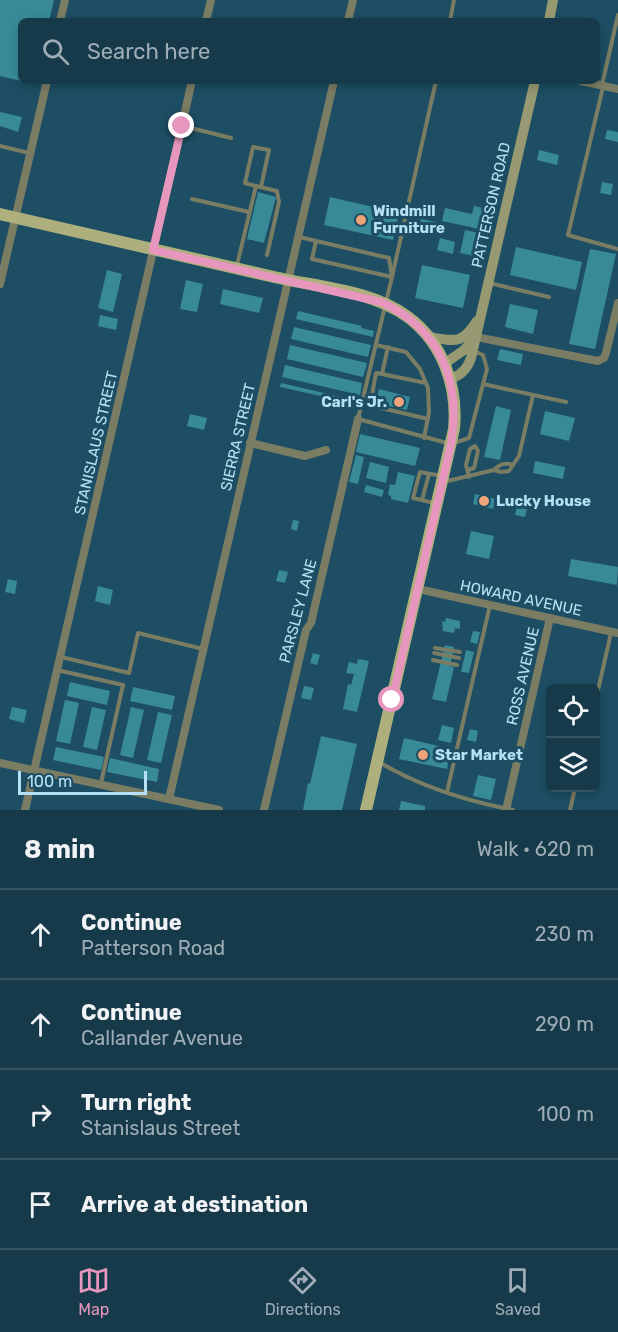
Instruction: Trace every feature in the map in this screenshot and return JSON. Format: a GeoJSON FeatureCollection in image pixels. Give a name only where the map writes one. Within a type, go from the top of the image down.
{"type":"FeatureCollection","features":[{"type":"Feature","properties":{"kind":"main road"},"geometry":{"type":"LineString","coordinates":[[550,18],[553,0]]}},
{"type":"Feature","properties":{"kind":"main road","name":"PATTERSON ROAD"},"geometry":{"type":"LineString","coordinates":[[451,380],[467,368],[473,350],[534,84]]}},
{"type":"Feature","properties":{"kind":"main road"},"geometry":{"type":"LineString","coordinates":[[0,214],[288,281],[363,296],[385,304],[408,317],[429,337],[451,380],[455,414],[443,480],[366,810]]}},
{"type":"Feature","properties":{"kind":"main road"},"geometry":{"type":"LineString","coordinates":[[429,337],[459,340],[467,336],[482,313]]}},
{"type":"Feature","properties":{"kind":"main road"},"geometry":{"type":"LineString","coordinates":[[444,364],[464,350],[476,337]]}},
{"type":"Feature","properties":{"kind":"street"},"geometry":{"type":"LineString","coordinates":[[61,18],[65,0]]}},
{"type":"Feature","properties":{"kind":"street"},"geometry":{"type":"LineString","coordinates":[[207,18],[211,0]]}},
{"type":"Feature","properties":{"kind":"street"},"geometry":{"type":"LineString","coordinates":[[349,18],[353,0]]}},
{"type":"Feature","properties":{"kind":"street"},"geometry":{"type":"LineString","coordinates":[[0,285],[45,84]]}},
{"type":"Feature","properties":{"kind":"street","name":"STANISLAUS STREET"},"geometry":{"type":"LineString","coordinates":[[25,810],[191,84]]}},
{"type":"Feature","properties":{"kind":"street","name":"SIERRA STREET"},"geometry":{"type":"LineString","coordinates":[[169,799],[333,84]]}},
{"type":"Feature","properties":{"kind":"street"},"geometry":{"type":"LineString","coordinates":[[594,84],[618,89]]}},
{"type":"Feature","properties":{"kind":"street"},"geometry":{"type":"LineString","coordinates":[[476,337],[598,361],[604,358],[618,303]]}},
{"type":"Feature","properties":{"kind":"street","name":"PARSLEY LANE"},"geometry":{"type":"LineString","coordinates":[[264,810],[306,630],[311,623],[358,419]]}},
{"type":"Feature","properties":{"kind":"street"},"geometry":{"type":"LineString","coordinates":[[250,443],[305,456],[326,450]]}},
{"type":"Feature","properties":{"kind":"street","name":"HOWARD AVENUE"},"geometry":{"type":"LineString","coordinates":[[418,590],[615,632]]}},
{"type":"Feature","properties":{"kind":"street","name":"ROSS AVENUE"},"geometry":{"type":"LineString","coordinates":[[508,810],[550,618]]}},
{"type":"Feature","properties":{"kind":"street"},"geometry":{"type":"LineString","coordinates":[[0,763],[219,810]]}},
{"type":"Feature","properties":{"kind":"lane"},"geometry":{"type":"LineString","coordinates":[[451,18],[454,0]]}},
{"type":"Feature","properties":{"kind":"lane"},"geometry":{"type":"LineString","coordinates":[[618,15],[568,234],[618,249]]}},
{"type":"Feature","properties":{"kind":"lane"},"geometry":{"type":"LineString","coordinates":[[435,84],[358,419],[451,444],[469,438]]}},
{"type":"Feature","properties":{"kind":"lane"},"geometry":{"type":"LineString","coordinates":[[182,126],[231,138]]}},
{"type":"Feature","properties":{"kind":"lane"},"geometry":{"type":"LineString","coordinates":[[0,146],[30,153]]}},
{"type":"Feature","properties":{"kind":"lane"},"geometry":{"type":"LineString","coordinates":[[236,268],[249,212],[258,186],[269,150],[253,147],[245,183],[258,186],[277,191],[279,202],[267,255]]}},
{"type":"Feature","properties":{"kind":"lane"},"geometry":{"type":"LineString","coordinates":[[192,199],[249,212]]}},
{"type":"Feature","properties":{"kind":"lane"},"geometry":{"type":"LineString","coordinates":[[298,236],[389,258],[392,277]]}},
{"type":"Feature","properties":{"kind":"lane"},"geometry":{"type":"LineString","coordinates":[[316,241],[312,259],[392,277]]}},
{"type":"Feature","properties":{"kind":"lane"},"geometry":{"type":"LineString","coordinates":[[488,282],[549,297]]}},
{"type":"Feature","properties":{"kind":"lane"},"geometry":{"type":"LineString","coordinates":[[376,345],[406,352],[420,369],[426,384],[429,412],[424,438]]}},
{"type":"Feature","properties":{"kind":"lane"},"geometry":{"type":"LineString","coordinates":[[382,374],[388,347]]}},
{"type":"Feature","properties":{"kind":"lane"},"geometry":{"type":"LineString","coordinates":[[469,438],[488,369],[483,355],[473,350]]}},
{"type":"Feature","properties":{"kind":"lane"},"geometry":{"type":"LineString","coordinates":[[426,384],[376,373],[372,395],[373,406],[428,419]]}},
{"type":"Feature","properties":{"kind":"lane"},"geometry":{"type":"LineString","coordinates":[[483,384],[566,402]]}},
{"type":"Feature","properties":{"kind":"lane"},"geometry":{"type":"LineString","coordinates":[[437,504],[413,498],[420,472],[443,480],[469,477],[494,470],[509,471],[519,456],[533,395]]}},
{"type":"Feature","properties":{"kind":"lane"},"geometry":{"type":"LineString","coordinates":[[468,470],[474,468],[478,451],[469,438]]}},
{"type":"Feature","properties":{"kind":"lane"},"geometry":{"type":"LineString","coordinates":[[469,477],[466,465],[470,449],[476,446]]}},
{"type":"Feature","properties":{"kind":"lane"},"geometry":{"type":"LineString","coordinates":[[422,500],[429,474]]}},
{"type":"Feature","properties":{"kind":"lane"},"geometry":{"type":"LineString","coordinates":[[447,792],[490,605]]}},
{"type":"Feature","properties":{"kind":"lane"},"geometry":{"type":"LineString","coordinates":[[600,685],[615,632]]}},
{"type":"Feature","properties":{"kind":"lane"},"geometry":{"type":"LineString","coordinates":[[60,657],[129,673],[138,633],[203,649]]}},
{"type":"Feature","properties":{"kind":"lane"},"geometry":{"type":"LineString","coordinates":[[459,658],[435,651],[460,652]]}},
{"type":"Feature","properties":{"kind":"lane"},"geometry":{"type":"LineString","coordinates":[[433,660],[457,665]]}},
{"type":"Feature","properties":{"kind":"lane"},"geometry":{"type":"LineString","coordinates":[[57,670],[123,685],[101,784]]}},
{"type":"Feature","properties":{"kind":"lane"},"geometry":{"type":"LineString","coordinates":[[378,762],[395,772],[447,792],[508,810]]}},
{"type":"Feature","properties":{"kind":"lane"},"geometry":{"type":"LineString","coordinates":[[570,810],[574,792]]}},
{"type":"Feature","properties":{"kind":"building"},"geometry":{"type":"Polygon","coordinates":[[[0,0],[54,0],[50,18],[18,18],[18,80],[0,76],[0,0]]]}},
{"type":"Feature","properties":{"kind":"building"},"geometry":{"type":"Polygon","coordinates":[[[0,112],[22,117],[18,132],[0,126],[0,112]]]}},
{"type":"Feature","properties":{"kind":"building"},"geometry":{"type":"Polygon","coordinates":[[[607,130],[618,132],[618,142],[605,139],[607,130]]]}},
{"type":"Feature","properties":{"kind":"building"},"geometry":{"type":"Polygon","coordinates":[[[539,150],[559,155],[557,165],[537,160],[539,150]]]}},
{"type":"Feature","properties":{"kind":"building"},"geometry":{"type":"Polygon","coordinates":[[[602,182],[613,184],[611,195],[600,193],[602,182]]]}},
{"type":"Feature","properties":{"kind":"building"},"geometry":{"type":"Polygon","coordinates":[[[258,192],[276,197],[264,243],[247,239],[258,192]]]}},
{"type":"Feature","properties":{"kind":"building"},"geometry":{"type":"Polygon","coordinates":[[[330,197],[399,213],[393,240],[324,225],[330,197]]]}},
{"type":"Feature","properties":{"kind":"building"},"geometry":{"type":"Polygon","coordinates":[[[474,206],[483,208],[479,229],[442,221],[445,208],[472,214],[474,206]]]}},
{"type":"Feature","properties":{"kind":"building"},"geometry":{"type":"Polygon","coordinates":[[[421,219],[437,222],[435,232],[419,229],[421,219]]]}},
{"type":"Feature","properties":{"kind":"building"},"geometry":{"type":"Polygon","coordinates":[[[465,230],[479,233],[474,256],[460,253],[465,230]]]}},
{"type":"Feature","properties":{"kind":"building"},"geometry":{"type":"Polygon","coordinates":[[[440,238],[455,242],[453,254],[437,250],[440,238]]]}},
{"type":"Feature","properties":{"kind":"building"},"geometry":{"type":"Polygon","coordinates":[[[516,247],[582,262],[576,290],[510,275],[516,247]]]}},
{"type":"Feature","properties":{"kind":"building"},"geometry":{"type":"Polygon","coordinates":[[[590,249],[616,254],[595,349],[569,344],[590,249]]]}},
{"type":"Feature","properties":{"kind":"building"},"geometry":{"type":"Polygon","coordinates":[[[422,265],[470,275],[463,308],[415,298],[422,265]]]}},
{"type":"Feature","properties":{"kind":"building"},"geometry":{"type":"Polygon","coordinates":[[[107,270],[122,274],[113,312],[98,308],[107,270]]]}},
{"type":"Feature","properties":{"kind":"building"},"geometry":{"type":"Polygon","coordinates":[[[186,280],[203,284],[197,312],[180,309],[186,280]]]}},
{"type":"Feature","properties":{"kind":"building"},"geometry":{"type":"Polygon","coordinates":[[[223,289],[263,298],[259,313],[220,304],[223,289]]]}},
{"type":"Feature","properties":{"kind":"building"},"geometry":{"type":"Polygon","coordinates":[[[510,304],[538,310],[533,334],[505,327],[510,304]]]}},
{"type":"Feature","properties":{"kind":"building"},"geometry":{"type":"Polygon","coordinates":[[[298,311],[362,326],[361,328],[374,331],[373,337],[296,319],[298,311]]]}},
{"type":"Feature","properties":{"kind":"building"},"geometry":{"type":"Polygon","coordinates":[[[100,315],[118,319],[116,330],[98,326],[100,315]]]}},
{"type":"Feature","properties":{"kind":"building"},"geometry":{"type":"Polygon","coordinates":[[[294,327],[371,345],[368,357],[291,339],[294,327]]]}},
{"type":"Feature","properties":{"kind":"building"},"geometry":{"type":"Polygon","coordinates":[[[290,345],[367,363],[363,377],[287,359],[290,345]]]}},
{"type":"Feature","properties":{"kind":"building"},"geometry":{"type":"Polygon","coordinates":[[[500,349],[523,354],[521,365],[497,360],[500,349]]]}},
{"type":"Feature","properties":{"kind":"building"},"geometry":{"type":"Polygon","coordinates":[[[285,365],[362,383],[360,395],[282,377],[285,365]]]}},
{"type":"Feature","properties":{"kind":"building"},"geometry":{"type":"Polygon","coordinates":[[[281,383],[358,401],[357,404],[280,387],[281,383]]]}},
{"type":"Feature","properties":{"kind":"building"},"geometry":{"type":"Polygon","coordinates":[[[379,389],[410,397],[407,410],[376,403],[379,389]]]}},
{"type":"Feature","properties":{"kind":"building"},"geometry":{"type":"Polygon","coordinates":[[[496,406],[511,410],[500,460],[484,457],[496,406]]]}},
{"type":"Feature","properties":{"kind":"building"},"geometry":{"type":"Polygon","coordinates":[[[545,411],[575,418],[569,441],[540,434],[545,411]]]}},
{"type":"Feature","properties":{"kind":"building"},"geometry":{"type":"Polygon","coordinates":[[[190,414],[207,418],[204,430],[187,426],[190,414]]]}},
{"type":"Feature","properties":{"kind":"building"},"geometry":{"type":"Polygon","coordinates":[[[360,434],[420,448],[415,466],[356,452],[360,434]]]}},
{"type":"Feature","properties":{"kind":"building"},"geometry":{"type":"Polygon","coordinates":[[[356,455],[364,457],[358,484],[349,482],[356,455]]]}},
{"type":"Feature","properties":{"kind":"building"},"geometry":{"type":"Polygon","coordinates":[[[535,461],[565,467],[563,479],[533,473],[535,461]]]}},
{"type":"Feature","properties":{"kind":"building"},"geometry":{"type":"Polygon","coordinates":[[[370,462],[389,467],[386,483],[366,478],[370,462]]]}},
{"type":"Feature","properties":{"kind":"building"},"geometry":{"type":"Polygon","coordinates":[[[398,472],[415,476],[408,503],[391,499],[388,495],[390,484],[395,485],[398,472]]]}},
{"type":"Feature","properties":{"kind":"building"},"geometry":{"type":"Polygon","coordinates":[[[366,485],[384,490],[382,497],[364,492],[366,485]]]}},
{"type":"Feature","properties":{"kind":"building"},"geometry":{"type":"Polygon","coordinates":[[[475,494],[495,499],[493,509],[473,504],[475,494]]]}},
{"type":"Feature","properties":{"kind":"building"},"geometry":{"type":"Polygon","coordinates":[[[519,497],[529,500],[525,517],[515,515],[519,497]]]}},
{"type":"Feature","properties":{"kind":"building"},"geometry":{"type":"Polygon","coordinates":[[[293,520],[299,521],[297,531],[291,529],[293,520]]]}},
{"type":"Feature","properties":{"kind":"building"},"geometry":{"type":"Polygon","coordinates":[[[471,531],[494,536],[489,559],[466,554],[471,531]]]}},
{"type":"Feature","properties":{"kind":"building"},"geometry":{"type":"Polygon","coordinates":[[[571,559],[618,567],[617,585],[568,576],[571,559]]]}},
{"type":"Feature","properties":{"kind":"building"},"geometry":{"type":"Polygon","coordinates":[[[279,570],[288,572],[285,583],[276,581],[279,570]]]}},
{"type":"Feature","properties":{"kind":"building"},"geometry":{"type":"Polygon","coordinates":[[[8,579],[17,581],[15,594],[5,592],[8,579]]]}},
{"type":"Feature","properties":{"kind":"building"},"geometry":{"type":"Polygon","coordinates":[[[98,586],[113,590],[110,605],[95,601],[98,586]]]}},
{"type":"Feature","properties":{"kind":"building"},"geometry":{"type":"Polygon","coordinates":[[[446,618],[460,621],[460,629],[455,628],[454,633],[443,631],[442,621],[445,622],[446,618]]]}},
{"type":"Feature","properties":{"kind":"building"},"geometry":{"type":"Polygon","coordinates":[[[473,631],[480,632],[477,644],[470,642],[473,631]]]}},
{"type":"Feature","properties":{"kind":"building"},"geometry":{"type":"Polygon","coordinates":[[[445,645],[454,647],[450,666],[454,667],[446,702],[432,699],[445,645]]]}},
{"type":"Feature","properties":{"kind":"building"},"geometry":{"type":"Polygon","coordinates":[[[466,650],[474,652],[469,673],[461,672],[466,650]]]}},
{"type":"Feature","properties":{"kind":"building"},"geometry":{"type":"Polygon","coordinates":[[[313,653],[320,655],[317,665],[310,663],[313,653]]]}},
{"type":"Feature","properties":{"kind":"building"},"geometry":{"type":"Polygon","coordinates":[[[358,659],[369,661],[357,712],[343,709],[348,684],[351,685],[354,674],[346,673],[349,662],[357,664],[358,659]]]}},
{"type":"Feature","properties":{"kind":"building"},"geometry":{"type":"Polygon","coordinates":[[[70,682],[110,691],[107,705],[67,696],[70,682]]]}},
{"type":"Feature","properties":{"kind":"building"},"geometry":{"type":"Polygon","coordinates":[[[304,686],[314,688],[311,700],[301,698],[304,686]]]}},
{"type":"Feature","properties":{"kind":"building"},"geometry":{"type":"Polygon","coordinates":[[[133,687],[175,696],[172,710],[130,701],[133,687]]]}},
{"type":"Feature","properties":{"kind":"building"},"geometry":{"type":"Polygon","coordinates":[[[65,700],[79,703],[70,744],[56,741],[65,700]]]}},
{"type":"Feature","properties":{"kind":"building"},"geometry":{"type":"Polygon","coordinates":[[[12,707],[27,710],[24,723],[9,719],[12,707]]]}},
{"type":"Feature","properties":{"kind":"building"},"geometry":{"type":"Polygon","coordinates":[[[92,707],[106,710],[97,750],[83,747],[92,707]]]}},
{"type":"Feature","properties":{"kind":"building"},"geometry":{"type":"Polygon","coordinates":[[[131,707],[144,710],[133,758],[120,755],[131,707]]]}},
{"type":"Feature","properties":{"kind":"building"},"geometry":{"type":"Polygon","coordinates":[[[158,712],[172,715],[161,763],[147,760],[158,712]]]}},
{"type":"Feature","properties":{"kind":"building"},"geometry":{"type":"Polygon","coordinates":[[[442,725],[454,728],[451,743],[438,740],[442,725]]]}},
{"type":"Feature","properties":{"kind":"building"},"geometry":{"type":"Polygon","coordinates":[[[470,729],[478,731],[476,742],[467,740],[470,729]]]}},
{"type":"Feature","properties":{"kind":"building"},"geometry":{"type":"Polygon","coordinates":[[[321,736],[357,744],[342,810],[303,810],[321,736]]]}},
{"type":"Feature","properties":{"kind":"building","name":"Star Market"},"geometry":{"type":"Polygon","coordinates":[[[404,738],[443,747],[442,751],[447,752],[446,757],[449,758],[447,769],[399,759],[404,738]]]}},
{"type":"Feature","properties":{"kind":"building"},"geometry":{"type":"Polygon","coordinates":[[[56,747],[104,757],[101,770],[53,760],[56,747]]]}},
{"type":"Feature","properties":{"kind":"building"},"geometry":{"type":"Polygon","coordinates":[[[110,758],[159,769],[157,782],[107,772],[110,758]]]}},
{"type":"Feature","properties":{"kind":"building"},"geometry":{"type":"Polygon","coordinates":[[[478,775],[496,779],[491,800],[473,796],[478,775]]]}},
{"type":"Feature","properties":{"kind":"building"},"geometry":{"type":"Polygon","coordinates":[[[401,801],[425,806],[425,810],[399,810],[401,801]]]}},
{"type":"Feature","properties":{"kind":"place","name":"Windmill Furniture"},"geometry":{"type":"Point","coordinates":[361,220]}},
{"type":"Feature","properties":{"kind":"place","name":"Carl's Jr."},"geometry":{"type":"Point","coordinates":[399,402]}},
{"type":"Feature","properties":{"kind":"place","name":"Lucky House"},"geometry":{"type":"Point","coordinates":[484,501]}},
{"type":"Feature","properties":{"kind":"place","name":"Star Market"},"geometry":{"type":"Point","coordinates":[423,755]}},
{"type":"Feature","properties":{"kind":"route"},"geometry":{"type":"LineString","coordinates":[[182,126],[153,250],[363,296],[381,302],[408,317],[429,337],[439,352],[451,380],[454,396],[454,429],[392,700]]}}]}
